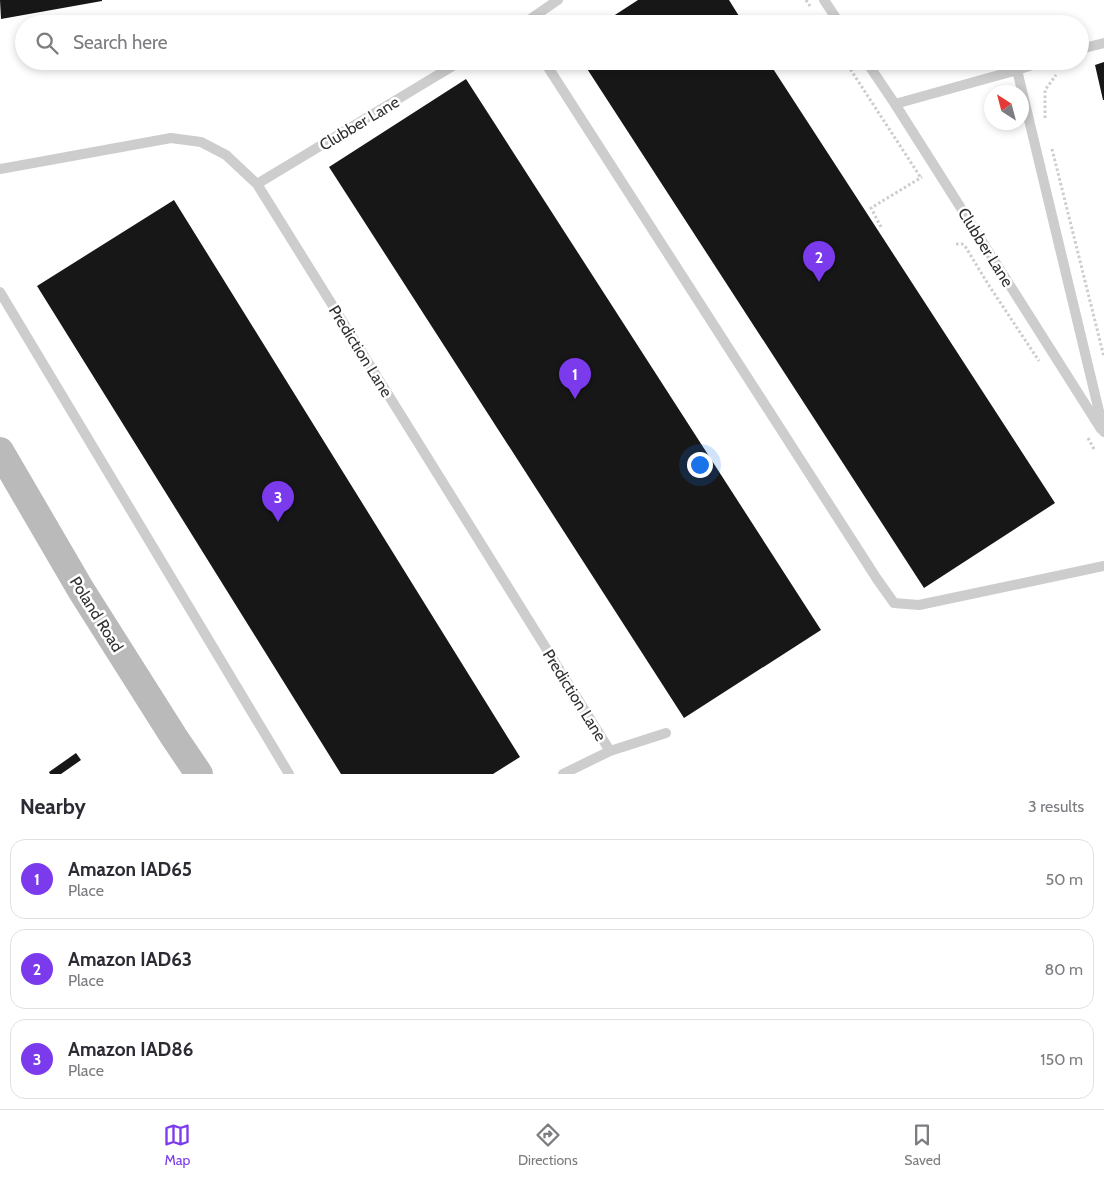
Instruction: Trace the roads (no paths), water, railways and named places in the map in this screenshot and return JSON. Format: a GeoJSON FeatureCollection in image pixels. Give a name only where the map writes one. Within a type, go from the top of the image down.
{"type":"FeatureCollection","features":[{"type":"Feature","properties":{"kind":"street","name":"Poland Road"},"geometry":{"type":"LineString","coordinates":[[0,451],[81,590],[199,774]]}},
{"type":"Feature","properties":{"kind":"lane"},"geometry":{"type":"LineString","coordinates":[[536,15],[558,0]]}},
{"type":"Feature","properties":{"kind":"lane"},"geometry":{"type":"LineString","coordinates":[[824,0],[834,15]]}},
{"type":"Feature","properties":{"kind":"lane"},"geometry":{"type":"LineString","coordinates":[[1089,47],[1104,43]]}},
{"type":"Feature","properties":{"kind":"lane","name":"Clubber Lane"},"geometry":{"type":"LineString","coordinates":[[257,184],[446,70]]}},
{"type":"Feature","properties":{"kind":"lane"},"geometry":{"type":"LineString","coordinates":[[550,70],[894,603],[919,605],[1104,566]]}},
{"type":"Feature","properties":{"kind":"lane","name":"Clubber Lane"},"geometry":{"type":"LineString","coordinates":[[872,70],[1104,433]]}},
{"type":"Feature","properties":{"kind":"lane"},"geometry":{"type":"LineString","coordinates":[[895,104],[1017,70],[1104,433]]}},
{"type":"Feature","properties":{"kind":"lane","name":"Prediction Lane"},"geometry":{"type":"LineString","coordinates":[[0,169],[171,138],[202,142],[218,150],[257,184],[610,751]]}},
{"type":"Feature","properties":{"kind":"lane"},"geometry":{"type":"LineString","coordinates":[[0,292],[289,774]]}},
{"type":"Feature","properties":{"kind":"lane"},"geometry":{"type":"LineString","coordinates":[[563,774],[610,751],[666,733]]}},
{"type":"Feature","properties":{"kind":"place","name":"Amazon IAD63"},"geometry":{"type":"Point","coordinates":[819,282]}},
{"type":"Feature","properties":{"kind":"place","name":"Amazon IAD65"},"geometry":{"type":"Point","coordinates":[575,399]}},
{"type":"Feature","properties":{"kind":"place","name":"Amazon IAD86"},"geometry":{"type":"Point","coordinates":[278,522]}}]}
